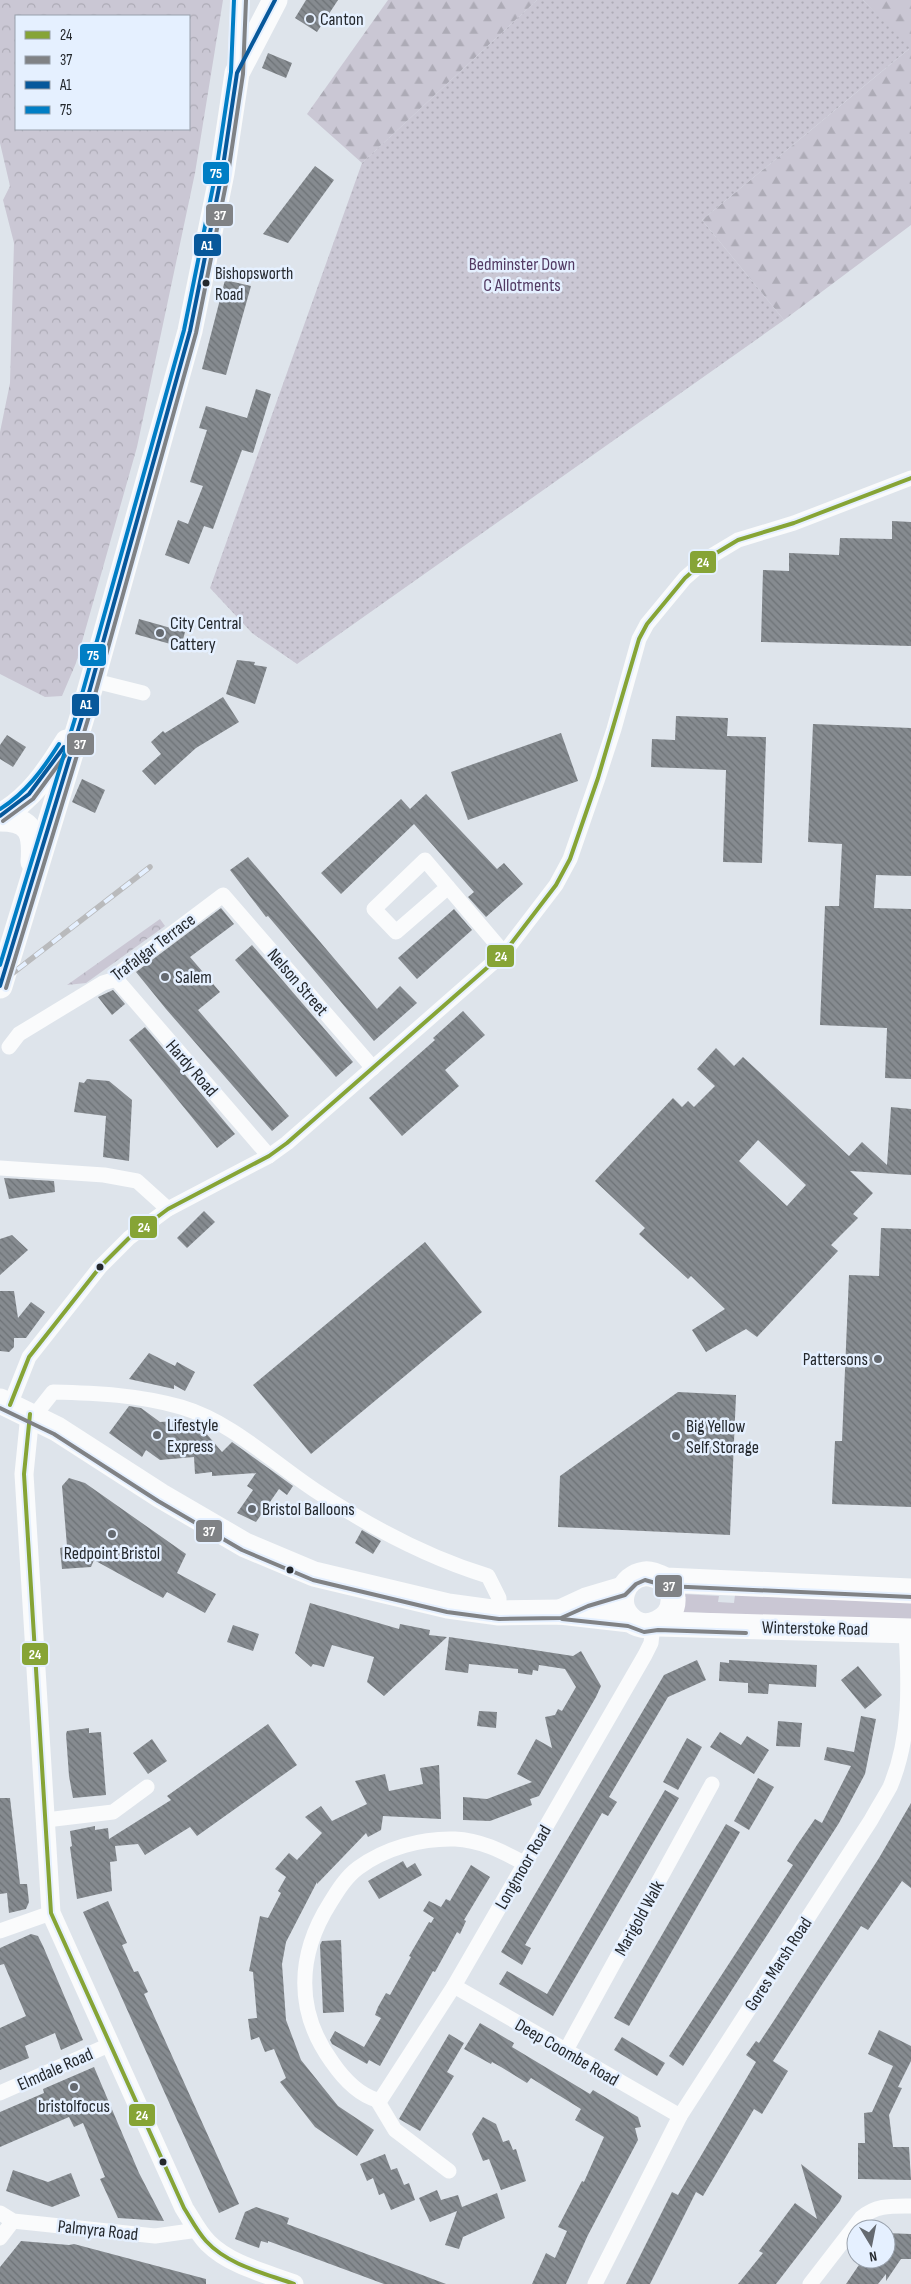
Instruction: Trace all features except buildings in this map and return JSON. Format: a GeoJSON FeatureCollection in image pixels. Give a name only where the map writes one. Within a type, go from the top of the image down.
{"type":"FeatureCollection","features":[{"type":"Feature","properties":{"kind":"highway"},"geometry":{"type":"LineString","coordinates":[[0,986],[83,714],[190,331],[222,173],[237,73],[269,4]]}},
{"type":"Feature","properties":{"kind":"highway"},"geometry":{"type":"LineString","coordinates":[[0,816],[20,803],[38,785],[83,714]]}},
{"type":"Feature","properties":{"kind":"highway"},"geometry":{"type":"LineString","coordinates":[[0,819],[20,821],[30,831],[34,846],[33,875]]}},
{"type":"Feature","properties":{"kind":"highway","name":"Winterstoke Road"},"geometry":{"type":"LineString","coordinates":[[18,1409],[245,1545],[314,1574],[448,1606],[499,1613],[560,1612],[647,1623],[908,1631]]}},
{"type":"Feature","properties":{"kind":"highway","name":"Winterstoke Road"},"geometry":{"type":"LineString","coordinates":[[560,1612],[586,1600],[623,1589],[632,1579],[644,1574],[653,1574],[666,1580],[911,1591]]}},
{"type":"Feature","properties":{"kind":"highway"},"geometry":{"type":"LineString","coordinates":[[623,1589],[621,1606],[647,1623],[671,1611],[673,1602],[671,1589],[666,1580]]}},
{"type":"Feature","properties":{"kind":"street"},"geometry":{"type":"LineString","coordinates":[[237,73],[240,0]]}},
{"type":"Feature","properties":{"kind":"street"},"geometry":{"type":"LineString","coordinates":[[294,2284],[230,2259],[209,2245],[198,2230],[184,2208],[51,1913],[24,1474],[18,1409],[29,1358],[100,1267],[128,1238],[168,1210],[269,1156],[504,953],[556,885],[570,859],[614,728],[633,657],[647,624],[685,578],[708,558],[738,540],[794,523],[911,478]]}},
{"type":"Feature","properties":{"kind":"street"},"geometry":{"type":"LineString","coordinates":[[91,680],[143,694]]}},
{"type":"Feature","properties":{"kind":"street"},"geometry":{"type":"LineString","coordinates":[[448,887],[396,932],[374,909],[425,860],[448,887],[504,953]]}},
{"type":"Feature","properties":{"kind":"street","name":"Trafalgar Terrace"},"geometry":{"type":"LineString","coordinates":[[9,1047],[18,1034],[103,983],[116,979],[122,971],[223,895]]}},
{"type":"Feature","properties":{"kind":"street","name":"Nelson Street"},"geometry":{"type":"LineString","coordinates":[[223,895],[373,1068]]}},
{"type":"Feature","properties":{"kind":"street","name":"Hardy Road"},"geometry":{"type":"LineString","coordinates":[[116,979],[269,1156]]}},
{"type":"Feature","properties":{"kind":"street"},"geometry":{"type":"LineString","coordinates":[[0,1168],[104,1175],[137,1181],[168,1210]]}},
{"type":"Feature","properties":{"kind":"street"},"geometry":{"type":"LineString","coordinates":[[18,1409],[54,1392],[116,1394],[182,1408],[228,1428],[315,1490],[381,1532],[448,1564],[488,1576],[499,1598],[499,1613]]}},
{"type":"Feature","properties":{"kind":"street","name":"Longmoor Road"},"geometry":{"type":"LineString","coordinates":[[377,2100],[381,2099],[454,1986],[645,1655],[651,1643],[647,1623]]}},
{"type":"Feature","properties":{"kind":"street","name":"Gores Marsh Road"},"geometry":{"type":"LineString","coordinates":[[595,2284],[680,2116],[891,1786],[906,1733],[909,1709],[908,1631]]}},
{"type":"Feature","properties":{"kind":"street","name":"Marigold Walk"},"geometry":{"type":"LineString","coordinates":[[565,2052],[712,1784]]}},
{"type":"Feature","properties":{"kind":"street"},"geometry":{"type":"LineString","coordinates":[[46,1820],[113,1812],[147,1787]]}},
{"type":"Feature","properties":{"kind":"street"},"geometry":{"type":"LineString","coordinates":[[449,2171],[395,2130],[377,2100],[353,2087],[342,2076],[324,2051],[310,2023],[304,1977],[306,1955],[311,1940],[341,1885],[358,1868],[381,1854],[403,1845],[431,1840],[476,1841],[526,1864]]}},
{"type":"Feature","properties":{"kind":"street"},"geometry":{"type":"LineString","coordinates":[[0,1930],[51,1913]]}},
{"type":"Feature","properties":{"kind":"street","name":"Deep Coombe Road"},"geometry":{"type":"LineString","coordinates":[[454,1986],[565,2052],[680,2116]]}},
{"type":"Feature","properties":{"kind":"street","name":"Elmdale Road"},"geometry":{"type":"LineString","coordinates":[[0,2093],[109,2045]]}},
{"type":"Feature","properties":{"kind":"street"},"geometry":{"type":"LineString","coordinates":[[810,2284],[869,2210],[888,2206],[911,2206]]}},
{"type":"Feature","properties":{"kind":"street"},"geometry":{"type":"LineString","coordinates":[[0,2238],[7,2217]]}},
{"type":"Feature","properties":{"kind":"street","name":"Palmyra Road"},"geometry":{"type":"LineString","coordinates":[[7,2217],[155,2236],[198,2230]]}},
{"type":"Feature","properties":{"kind":"green space"},"geometry":{"type":"Polygon","coordinates":[[[0,0],[223,0],[195,173],[137,447],[76,663],[62,696],[45,697],[0,674],[0,432],[10,383],[14,243],[3,200],[10,186],[0,143],[0,0]]]}},
{"type":"Feature","properties":{"kind":"green space"},"geometry":{"type":"Polygon","coordinates":[[[388,0],[537,0],[362,163],[307,114],[388,0]]]}},
{"type":"Feature","properties":{"kind":"green space","name":"Bedminster Down C Allotments"},"geometry":{"type":"Polygon","coordinates":[[[537,0],[863,0],[910,48],[702,220],[784,320],[297,664],[252,633],[210,588],[362,163],[537,0]]]}},
{"type":"Feature","properties":{"kind":"green space"},"geometry":{"type":"Polygon","coordinates":[[[863,0],[911,0],[911,225],[784,320],[702,220],[909,49],[863,0]]]}},
{"type":"Feature","properties":{"kind":"green space"},"geometry":{"type":"Polygon","coordinates":[[[160,919],[165,926],[86,983],[67,985],[160,919]]]}},
{"type":"Feature","properties":{"kind":"green space"},"geometry":{"type":"Polygon","coordinates":[[[683,1594],[719,1596],[718,1602],[734,1603],[735,1595],[911,1603],[911,1622],[683,1612],[683,1594]]]}},
{"type":"Feature","properties":{"kind":"railway"},"geometry":{"type":"LineString","coordinates":[[0,983],[150,867]]}},
{"type":"Feature","properties":{"kind":"transit line","name":"75"},"geometry":{"type":"LineString","coordinates":[[0,965],[77,712],[184,330],[216,172],[231,72],[234,0]]}},
{"type":"Feature","properties":{"kind":"transit line","name":"37"},"geometry":{"type":"LineString","coordinates":[[6,988],[89,716],[196,333],[228,174],[243,74],[246,0]]}},
{"type":"Feature","properties":{"kind":"transit line","name":"A1"},"geometry":{"type":"LineString","coordinates":[[0,986],[83,714],[190,331],[222,173],[237,73],[275,0]]}},
{"type":"Feature","properties":{"kind":"transit line","name":"24"},"geometry":{"type":"LineString","coordinates":[[10,1405],[29,1357],[100,1267],[129,1238],[168,1209],[269,1156],[287,1143],[504,953],[556,885],[570,859],[598,778],[639,639],[647,624],[685,578],[708,558],[738,540],[794,523],[911,478]]}},
{"type":"Feature","properties":{"kind":"transit line","name":"75"},"geometry":{"type":"LineString","coordinates":[[0,809],[26,788],[59,744]]}},
{"type":"Feature","properties":{"kind":"transit line","name":"A1"},"geometry":{"type":"LineString","coordinates":[[0,816],[29,794],[64,747]]}},
{"type":"Feature","properties":{"kind":"transit line","name":"37"},"geometry":{"type":"LineString","coordinates":[[3,821],[33,799],[69,750]]}},
{"type":"Feature","properties":{"kind":"transit line","name":"37"},"geometry":{"type":"LineString","coordinates":[[0,1408],[54,1434],[158,1501],[242,1550],[313,1580],[447,1612],[499,1619],[561,1618],[588,1606],[625,1595],[636,1584],[645,1580],[666,1586],[911,1597]]}},
{"type":"Feature","properties":{"kind":"transit line","name":"24"},"geometry":{"type":"LineString","coordinates":[[30,1414],[24,1474],[51,1913],[184,2208],[197,2229],[206,2241],[225,2256],[247,2267],[294,2284]]}},
{"type":"Feature","properties":{"kind":"transit line","name":"37"},"geometry":{"type":"LineString","coordinates":[[562,1619],[628,1626],[644,1632],[658,1630],[746,1633]]}},
{"type":"Feature","properties":{"kind":"place","name":"Canton"},"geometry":{"type":"Point","coordinates":[310,19]}},
{"type":"Feature","properties":{"kind":"place","name":"Bishopsworth Road"},"geometry":{"type":"Point","coordinates":[206,283]}},
{"type":"Feature","properties":{"kind":"place","name":"City Central Cattery"},"geometry":{"type":"Point","coordinates":[160,633]}},
{"type":"Feature","properties":{"kind":"place","name":"Salem"},"geometry":{"type":"Point","coordinates":[165,977]}},
{"type":"Feature","properties":{"kind":"place","name":"Pattersons"},"geometry":{"type":"Point","coordinates":[878,1359]}},
{"type":"Feature","properties":{"kind":"place","name":"Lifestyle Express"},"geometry":{"type":"Point","coordinates":[157,1435]}},
{"type":"Feature","properties":{"kind":"place","name":"Big Yellow Self Storage"},"geometry":{"type":"Point","coordinates":[676,1436]}},
{"type":"Feature","properties":{"kind":"place","name":"Bristol Balloons"},"geometry":{"type":"Point","coordinates":[252,1509]}},
{"type":"Feature","properties":{"kind":"place","name":"Redpoint Bristol"},"geometry":{"type":"Point","coordinates":[112,1534]}},
{"type":"Feature","properties":{"kind":"place","name":"bristolfocus"},"geometry":{"type":"Point","coordinates":[74,2087]}}]}
